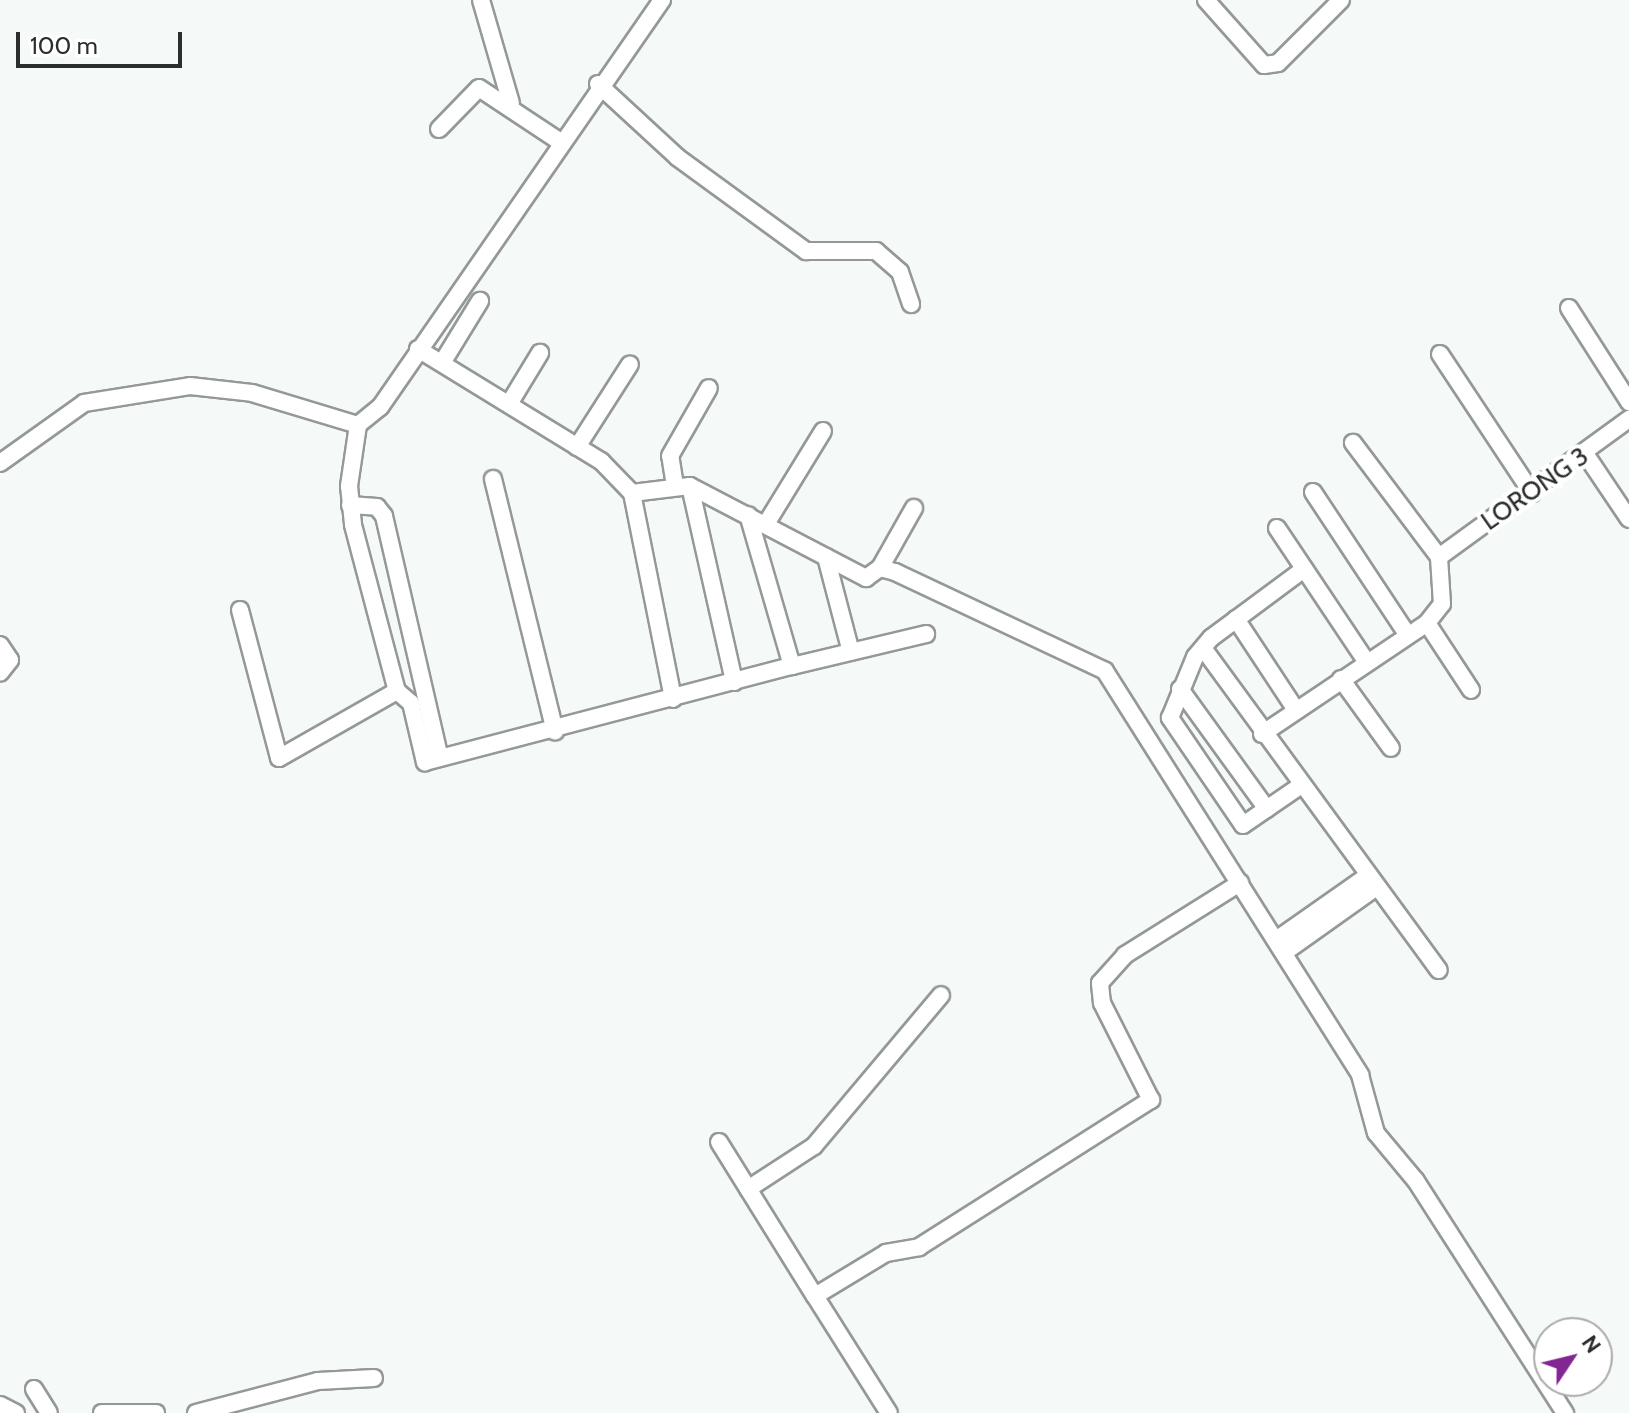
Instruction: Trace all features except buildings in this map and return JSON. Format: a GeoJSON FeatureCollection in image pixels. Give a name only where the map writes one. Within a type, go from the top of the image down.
{"type":"FeatureCollection","features":[{"type":"Feature","properties":{"kind":"street"},"geometry":{"type":"LineString","coordinates":[[481,0],[511,103],[533,129],[559,141]]}},
{"type":"Feature","properties":{"kind":"street"},"geometry":{"type":"LineString","coordinates":[[662,0],[598,84],[380,407],[358,425],[350,505],[397,691],[411,703],[425,762],[926,634]]}},
{"type":"Feature","properties":{"kind":"street"},"geometry":{"type":"LineString","coordinates":[[1206,0],[1264,65],[1278,63],[1341,0]]}},
{"type":"Feature","properties":{"kind":"street"},"geometry":{"type":"LineString","coordinates":[[598,84],[677,157],[806,251],[876,251],[900,272],[911,304]]}},
{"type":"Feature","properties":{"kind":"street"},"geometry":{"type":"LineString","coordinates":[[439,129],[473,88],[511,103]]}},
{"type":"Feature","properties":{"kind":"street"},"geometry":{"type":"LineString","coordinates":[[442,363],[480,301]]}},
{"type":"Feature","properties":{"kind":"street"},"geometry":{"type":"LineString","coordinates":[[1569,308],[1629,402]]}},
{"type":"Feature","properties":{"kind":"street"},"geometry":{"type":"LineString","coordinates":[[418,349],[577,447],[632,493],[673,699]]}},
{"type":"Feature","properties":{"kind":"street"},"geometry":{"type":"LineString","coordinates":[[509,404],[540,353]]}},
{"type":"Feature","properties":{"kind":"street"},"geometry":{"type":"LineString","coordinates":[[1440,354],[1532,493]]}},
{"type":"Feature","properties":{"kind":"street"},"geometry":{"type":"LineString","coordinates":[[577,447],[630,364]]}},
{"type":"Feature","properties":{"kind":"street"},"geometry":{"type":"LineString","coordinates":[[0,463],[84,403],[190,386],[252,393],[358,425]]}},
{"type":"Feature","properties":{"kind":"street"},"geometry":{"type":"LineString","coordinates":[[709,388],[670,456],[682,486],[734,682]]}},
{"type":"Feature","properties":{"kind":"street","name":"LORONG 3"},"geometry":{"type":"LineString","coordinates":[[1439,557],[1586,455],[1629,419]]}},
{"type":"Feature","properties":{"kind":"street"},"geometry":{"type":"LineString","coordinates":[[766,524],[823,431]]}},
{"type":"Feature","properties":{"kind":"street"},"geometry":{"type":"LineString","coordinates":[[1262,734],[1366,661],[1427,623],[1442,604],[1439,557],[1353,443]]}},
{"type":"Feature","properties":{"kind":"street"},"geometry":{"type":"LineString","coordinates":[[1586,455],[1629,519]]}},
{"type":"Feature","properties":{"kind":"street"},"geometry":{"type":"LineString","coordinates":[[493,479],[555,731]]}},
{"type":"Feature","properties":{"kind":"street"},"geometry":{"type":"LineString","coordinates":[[632,493],[682,486],[748,515],[866,578],[880,568],[914,508]]}},
{"type":"Feature","properties":{"kind":"street"},"geometry":{"type":"LineString","coordinates":[[1313,492],[1407,634]]}},
{"type":"Feature","properties":{"kind":"street"},"geometry":{"type":"LineString","coordinates":[[350,505],[377,507],[384,516],[440,758]]}},
{"type":"Feature","properties":{"kind":"street"},"geometry":{"type":"LineString","coordinates":[[748,515],[792,666]]}},
{"type":"Feature","properties":{"kind":"street"},"geometry":{"type":"LineString","coordinates":[[1277,528],[1366,661]]}},
{"type":"Feature","properties":{"kind":"street"},"geometry":{"type":"LineString","coordinates":[[826,557],[851,652]]}},
{"type":"Feature","properties":{"kind":"street"},"geometry":{"type":"LineString","coordinates":[[880,568],[1095,662],[1281,946],[1360,1075],[1376,1133],[1416,1181],[1565,1413]]}},
{"type":"Feature","properties":{"kind":"street"},"geometry":{"type":"LineString","coordinates":[[1300,786],[1241,823],[1176,734],[1170,718],[1180,689],[1203,648],[1236,619],[1304,569]]}},
{"type":"Feature","properties":{"kind":"street"},"geometry":{"type":"LineString","coordinates":[[240,610],[279,758],[397,691]]}},
{"type":"Feature","properties":{"kind":"street"},"geometry":{"type":"LineString","coordinates":[[1236,619],[1296,710]]}},
{"type":"Feature","properties":{"kind":"street"},"geometry":{"type":"LineString","coordinates":[[1427,623],[1471,690]]}},
{"type":"Feature","properties":{"kind":"street"},"geometry":{"type":"LineString","coordinates":[[0,645],[10,660],[0,673]]}},
{"type":"Feature","properties":{"kind":"street"},"geometry":{"type":"LineString","coordinates":[[1203,648],[1370,882],[1439,970]]}},
{"type":"Feature","properties":{"kind":"street"},"geometry":{"type":"LineString","coordinates":[[1341,679],[1391,748]]}},
{"type":"Feature","properties":{"kind":"street"},"geometry":{"type":"LineString","coordinates":[[1180,689],[1267,809]]}},
{"type":"Feature","properties":{"kind":"street"},"geometry":{"type":"LineString","coordinates":[[1281,946],[1370,882]]}},
{"type":"Feature","properties":{"kind":"street"},"geometry":{"type":"LineString","coordinates":[[815,1296],[886,1253],[919,1247],[1151,1100],[1102,1003],[1100,983],[1125,955],[1240,883]]}},
{"type":"Feature","properties":{"kind":"street"},"geometry":{"type":"LineString","coordinates":[[748,1189],[814,1146],[941,995]]}},
{"type":"Feature","properties":{"kind":"street"},"geometry":{"type":"LineString","coordinates":[[719,1142],[889,1413]]}},
{"type":"Feature","properties":{"kind":"street"},"geometry":{"type":"LineString","coordinates":[[196,1413],[243,1408],[318,1381],[374,1378]]}},
{"type":"Feature","properties":{"kind":"street"},"geometry":{"type":"LineString","coordinates":[[34,1389],[49,1413]]}},
{"type":"Feature","properties":{"kind":"street"},"geometry":{"type":"LineString","coordinates":[[0,1405],[16,1413]]}},
{"type":"Feature","properties":{"kind":"street"},"geometry":{"type":"LineString","coordinates":[[102,1413],[156,1413]]}}]}
